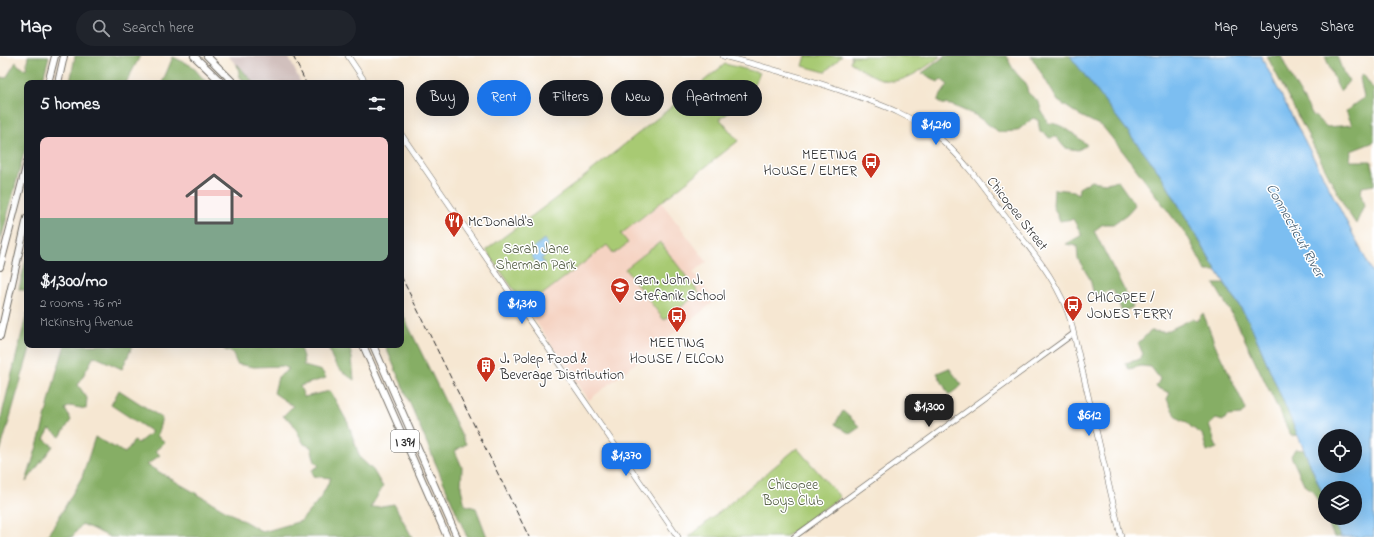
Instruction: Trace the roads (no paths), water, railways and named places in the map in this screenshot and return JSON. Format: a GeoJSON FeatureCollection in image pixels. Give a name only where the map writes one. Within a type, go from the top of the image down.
{"type":"FeatureCollection","features":[{"type":"Feature","properties":{"kind":"highway"},"geometry":{"type":"LineString","coordinates":[[49,80],[55,56]]}},
{"type":"Feature","properties":{"kind":"highway"},"geometry":{"type":"LineString","coordinates":[[59,80],[64,56]]}},
{"type":"Feature","properties":{"kind":"highway"},"geometry":{"type":"LineString","coordinates":[[194,56],[219,80]]}},
{"type":"Feature","properties":{"kind":"highway"},"geometry":{"type":"LineString","coordinates":[[207,56],[231,80]]}},
{"type":"Feature","properties":{"kind":"highway"},"geometry":{"type":"LineString","coordinates":[[0,267],[24,175]]}},
{"type":"Feature","properties":{"kind":"highway"},"geometry":{"type":"LineString","coordinates":[[0,336],[24,231]]}},
{"type":"Feature","properties":{"kind":"highway","name":"I 391"},"geometry":{"type":"LineString","coordinates":[[364,348],[447,537]]}},
{"type":"Feature","properties":{"kind":"highway","name":"I 391"},"geometry":{"type":"LineString","coordinates":[[374,348],[457,537]]}},
{"type":"Feature","properties":{"kind":"main road"},"geometry":{"type":"LineString","coordinates":[[348,56],[364,80]]}},
{"type":"Feature","properties":{"kind":"main road","name":"Chicopee Street"},"geometry":{"type":"LineString","coordinates":[[723,56],[809,80],[881,104],[904,114],[935,134],[952,149],[963,162],[1045,268],[1063,299],[1073,334],[1121,537]]}},
{"type":"Feature","properties":{"kind":"main road"},"geometry":{"type":"LineString","coordinates":[[404,138],[678,537]]}},
{"type":"Feature","properties":{"kind":"street"},"geometry":{"type":"LineString","coordinates":[[794,537],[1073,334]]}},
{"type":"Feature","properties":{"kind":"water","name":"Connecticut River"},"geometry":{"type":"Polygon","coordinates":[[[1070,56],[1261,56],[1374,275],[1374,537],[1341,537],[1336,525],[1362,525],[1362,481],[1318,481],[1318,483],[1249,321],[1217,271],[1161,175],[1070,56]]]}},
{"type":"Feature","properties":{"kind":"water"},"geometry":{"type":"Polygon","coordinates":[[[544,239],[548,245],[543,249],[547,254],[541,259],[544,263],[540,267],[531,256],[536,252],[533,248],[544,239]]]}},
{"type":"Feature","properties":{"kind":"railway"},"geometry":{"type":"LineString","coordinates":[[293,56],[305,80]]}},
{"type":"Feature","properties":{"kind":"railway"},"geometry":{"type":"LineString","coordinates":[[404,282],[529,537]]}},
{"type":"Feature","properties":{"kind":"place","name":"MEETING HOUSE / ELMER"},"geometry":{"type":"Point","coordinates":[871,179]}},
{"type":"Feature","properties":{"kind":"place","name":"McDonald's"},"geometry":{"type":"Point","coordinates":[454,238]}},
{"type":"Feature","properties":{"kind":"place","name":"Gen. John J. Stefanik School"},"geometry":{"type":"Point","coordinates":[620,304]}},
{"type":"Feature","properties":{"kind":"place","name":"CHICOPEE / JONES FERRY"},"geometry":{"type":"Point","coordinates":[1073,322]}},
{"type":"Feature","properties":{"kind":"place","name":"MEETING HOUSE / ELCON"},"geometry":{"type":"Point","coordinates":[677,333]}},
{"type":"Feature","properties":{"kind":"place","name":"J. Polep Food & Beverage Distribution"},"geometry":{"type":"Point","coordinates":[486,383]}},
{"type":"Feature","properties":{"kind":"park label","name":"Sarah Jane Sherman Park"},"geometry":{"type":"Point","coordinates":[536,256]}},
{"type":"Feature","properties":{"kind":"park label","name":"Chicopee Boys Club"},"geometry":{"type":"Point","coordinates":[793,492]}}]}
